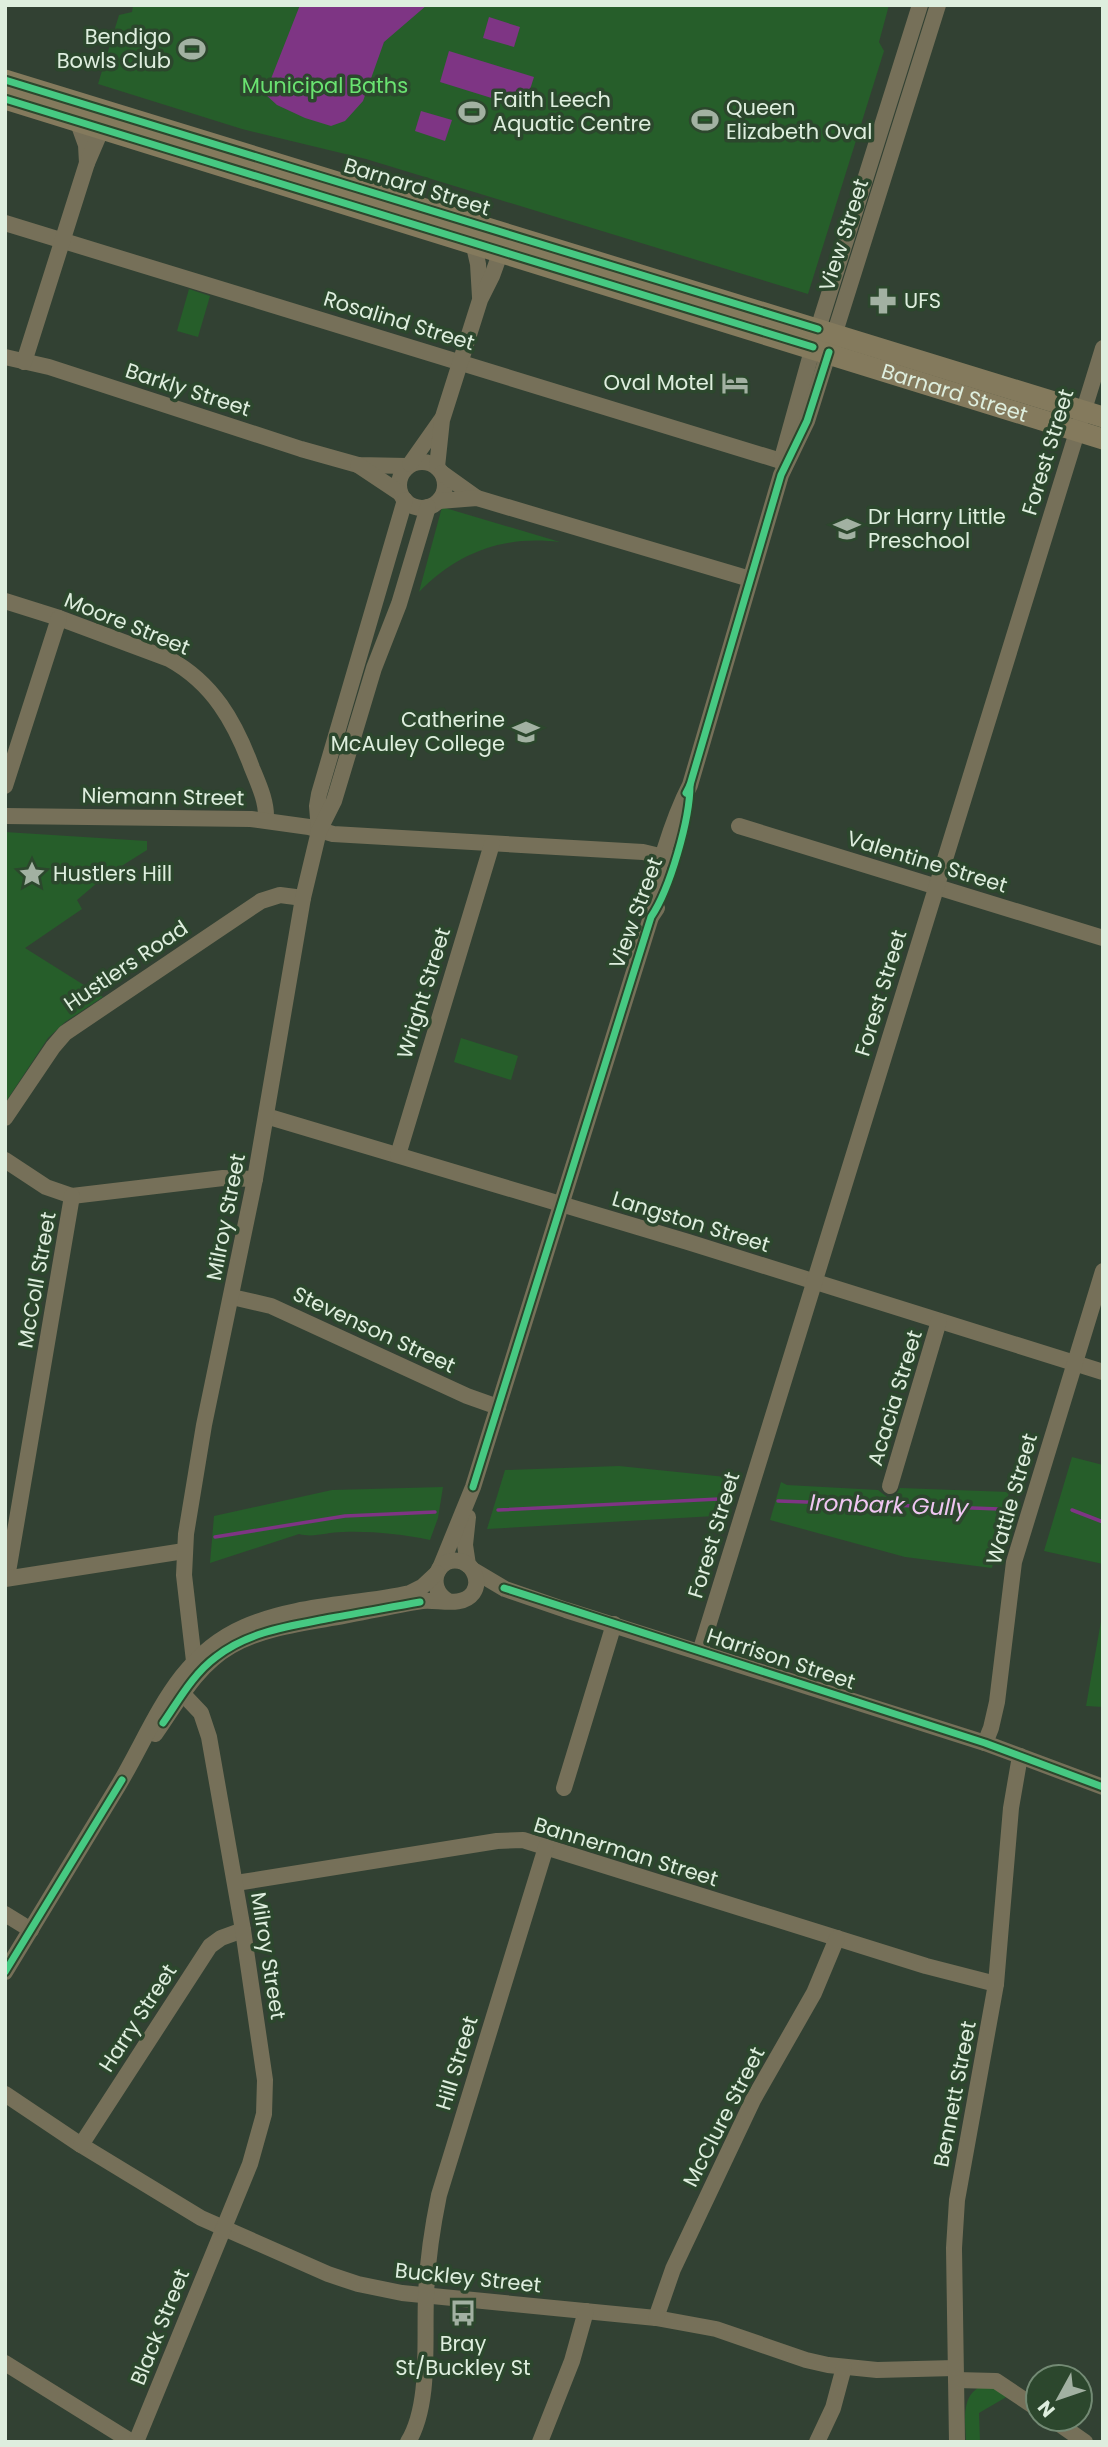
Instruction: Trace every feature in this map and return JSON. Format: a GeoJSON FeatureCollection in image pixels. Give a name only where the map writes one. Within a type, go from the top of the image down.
{"type":"FeatureCollection","features":[{"type":"Feature","properties":{"kind":"main road","name":"Barnard Street"},"geometry":{"type":"LineString","coordinates":[[5,82],[398,200],[824,341]]}},
{"type":"Feature","properties":{"kind":"main road"},"geometry":{"type":"LineString","coordinates":[[5,82],[32,96],[99,117],[104,123],[102,128]]}},
{"type":"Feature","properties":{"kind":"main road","name":"Barnard Street"},"geometry":{"type":"LineString","coordinates":[[5,99],[501,251],[824,341],[1087,420],[1103,439]]}},
{"type":"Feature","properties":{"kind":"main road"},"geometry":{"type":"LineString","coordinates":[[262,159],[270,171],[350,198],[373,211]]}},
{"type":"Feature","properties":{"kind":"main road"},"geometry":{"type":"LineString","coordinates":[[398,200],[428,218],[495,239],[501,251]]}},
{"type":"Feature","properties":{"kind":"street","name":"View Street"},"geometry":{"type":"LineString","coordinates":[[824,341],[920,5]]}},
{"type":"Feature","properties":{"kind":"street","name":"View Street"},"geometry":{"type":"LineString","coordinates":[[438,1571],[473,1487],[651,917],[663,895],[669,858],[688,809],[690,785],[781,468],[938,5]]}},
{"type":"Feature","properties":{"kind":"street"},"geometry":{"type":"LineString","coordinates":[[77,120],[86,145],[87,163]]}},
{"type":"Feature","properties":{"kind":"street"},"geometry":{"type":"LineString","coordinates":[[24,362],[87,163],[102,128]]}},
{"type":"Feature","properties":{"kind":"street","name":"Rosalind Street"},"geometry":{"type":"LineString","coordinates":[[5,223],[459,362],[781,468]]}},
{"type":"Feature","properties":{"kind":"street"},"geometry":{"type":"LineString","coordinates":[[473,242],[478,264],[480,300]]}},
{"type":"Feature","properties":{"kind":"street"},"geometry":{"type":"LineString","coordinates":[[319,831],[334,800],[374,668],[433,504],[445,488],[440,470],[442,420],[480,300],[501,251]]}},
{"type":"Feature","properties":{"kind":"street","name":"Forest Street"},"geometry":{"type":"LineString","coordinates":[[700,1652],[937,886],[1087,420],[1103,348]]}},
{"type":"Feature","properties":{"kind":"street","name":"Barkly Street"},"geometry":{"type":"LineString","coordinates":[[5,357],[49,367],[358,465],[409,465]]}},
{"type":"Feature","properties":{"kind":"street"},"geometry":{"type":"LineString","coordinates":[[319,831],[319,794],[402,497],[399,478],[442,420]]}},
{"type":"Feature","properties":{"kind":"street"},"geometry":{"type":"LineString","coordinates":[[409,465],[424,461],[477,498],[750,579]]}},
{"type":"Feature","properties":{"kind":"street","name":"Barkly Street"},"geometry":{"type":"LineString","coordinates":[[358,465],[402,497]]}},
{"type":"Feature","properties":{"kind":"street"},"geometry":{"type":"LineString","coordinates":[[402,497],[415,507],[477,498]]}},
{"type":"Feature","properties":{"kind":"street","name":"Moore Street"},"geometry":{"type":"LineString","coordinates":[[5,601],[169,659],[200,681],[215,695],[240,735],[265,802],[266,820]]}},
{"type":"Feature","properties":{"kind":"street"},"geometry":{"type":"LineString","coordinates":[[5,786],[59,618]]}},
{"type":"Feature","properties":{"kind":"street"},"geometry":{"type":"LineString","coordinates":[[5,810],[6,816]]}},
{"type":"Feature","properties":{"kind":"street","name":"Niemann Street"},"geometry":{"type":"LineString","coordinates":[[6,816],[266,820],[319,831]]}},
{"type":"Feature","properties":{"kind":"street","name":"Valentine Street"},"geometry":{"type":"LineString","coordinates":[[739,826],[1103,938]]}},
{"type":"Feature","properties":{"kind":"street"},"geometry":{"type":"LineString","coordinates":[[319,831],[643,852],[669,858]]}},
{"type":"Feature","properties":{"kind":"street","name":"Milroy Street"},"geometry":{"type":"LineString","coordinates":[[194,1661],[185,1586],[184,1551],[204,1425],[255,1179],[303,898],[319,831]]}},
{"type":"Feature","properties":{"kind":"street","name":"Wright Street"},"geometry":{"type":"LineString","coordinates":[[397,1155],[492,844]]}},
{"type":"Feature","properties":{"kind":"street","name":"Hustlers Road"},"geometry":{"type":"LineString","coordinates":[[5,1118],[53,1046],[65,1033],[261,901],[280,895],[303,898]]}},
{"type":"Feature","properties":{"kind":"street","name":"Langston Street"},"geometry":{"type":"LineString","coordinates":[[266,1116],[1103,1372]]}},
{"type":"Feature","properties":{"kind":"street"},"geometry":{"type":"LineString","coordinates":[[5,1160],[46,1187],[72,1196],[223,1178],[255,1179]]}},
{"type":"Feature","properties":{"kind":"street","name":"McColl Street"},"geometry":{"type":"LineString","coordinates":[[6,1578],[72,1196]]}},
{"type":"Feature","properties":{"kind":"street","name":"Wattle Street"},"geometry":{"type":"LineString","coordinates":[[985,1743],[997,1702],[1014,1562],[1103,1271]]}},
{"type":"Feature","properties":{"kind":"street","name":"Stevenson Street"},"geometry":{"type":"LineString","coordinates":[[232,1297],[271,1306],[467,1396],[498,1407]]}},
{"type":"Feature","properties":{"kind":"street","name":"Acacia Street"},"geometry":{"type":"LineString","coordinates":[[890,1486],[939,1321]]}},
{"type":"Feature","properties":{"kind":"street","name":"View Street"},"geometry":{"type":"LineString","coordinates":[[470,1567],[465,1545],[473,1487]]}},
{"type":"Feature","properties":{"kind":"street"},"geometry":{"type":"LineString","coordinates":[[6,1578],[184,1551]]}},
{"type":"Feature","properties":{"kind":"street"},"geometry":{"type":"LineString","coordinates":[[5,1972],[122,1780],[213,1649],[283,1627],[420,1601],[461,1601],[472,1594],[476,1582],[470,1567],[456,1561],[444,1564],[422,1587],[410,1593],[269,1618],[244,1627],[194,1661],[177,1682],[156,1714],[122,1780]]}},
{"type":"Feature","properties":{"kind":"street","name":"Harrison Street"},"geometry":{"type":"LineString","coordinates":[[470,1567],[505,1589],[985,1743],[1103,1787]]}},
{"type":"Feature","properties":{"kind":"street"},"geometry":{"type":"LineString","coordinates":[[438,1571],[435,1586],[448,1601]]}},
{"type":"Feature","properties":{"kind":"street","name":"Harrison Street"},"geometry":{"type":"LineString","coordinates":[[472,1594],[494,1594],[522,1603],[566,1610]]}},
{"type":"Feature","properties":{"kind":"street"},"geometry":{"type":"LineString","coordinates":[[189,1611],[213,1649]]}},
{"type":"Feature","properties":{"kind":"street"},"geometry":{"type":"LineString","coordinates":[[564,1788],[614,1624]]}},
{"type":"Feature","properties":{"kind":"street","name":"Milroy Street"},"geometry":{"type":"LineString","coordinates":[[182,1693],[196,1706],[205,1723],[236,1884],[263,2061],[265,2106],[261,2130],[223,2229]]}},
{"type":"Feature","properties":{"kind":"street","name":"Bennett Street"},"geometry":{"type":"LineString","coordinates":[[957,2442],[954,2248],[957,2200],[996,1984],[1011,1808],[1020,1756]]}},
{"type":"Feature","properties":{"kind":"street","name":"Bannerman Street"},"geometry":{"type":"LineString","coordinates":[[236,1884],[497,1841],[523,1840],[926,1966],[996,1984]]}},
{"type":"Feature","properties":{"kind":"street","name":"Hill Street"},"geometry":{"type":"LineString","coordinates":[[408,2442],[416,2426],[422,2397],[431,2235],[439,2195],[546,1847]]}},
{"type":"Feature","properties":{"kind":"street"},"geometry":{"type":"LineString","coordinates":[[5,1914],[31,1930]]}},
{"type":"Feature","properties":{"kind":"street","name":"Harry Street"},"geometry":{"type":"LineString","coordinates":[[81,2145],[210,1946],[221,1938],[243,1930]]}},
{"type":"Feature","properties":{"kind":"street","name":"McClure Street"},"geometry":{"type":"LineString","coordinates":[[656,2318],[673,2269],[747,2112],[814,1993],[837,1938]]}},
{"type":"Feature","properties":{"kind":"street","name":"Buckley Street"},"geometry":{"type":"LineString","coordinates":[[9,2099],[201,2218],[328,2274],[379,2289],[656,2318],[716,2329],[806,2360],[844,2367],[956,2374],[996,2381],[1024,2400]]}},
{"type":"Feature","properties":{"kind":"street","name":"Black Street"},"geometry":{"type":"LineString","coordinates":[[134,2442],[223,2229]]}},
{"type":"Feature","properties":{"kind":"street"},"geometry":{"type":"LineString","coordinates":[[540,2442],[572,2361],[586,2311]]}},
{"type":"Feature","properties":{"kind":"street"},"geometry":{"type":"LineString","coordinates":[[5,2363],[134,2442]]}},
{"type":"Feature","properties":{"kind":"street"},"geometry":{"type":"LineString","coordinates":[[817,2442],[836,2400],[844,2367]]}},
{"type":"Feature","properties":{"kind":"green space","name":"Municipal Baths"},"geometry":{"type":"Polygon","coordinates":[[[133,5],[889,5],[879,42],[884,51],[808,294],[366,159],[242,129],[98,84],[119,15],[132,12],[133,5]]]}},
{"type":"Feature","properties":{"kind":"green space"},"geometry":{"type":"Polygon","coordinates":[[[189,289],[210,296],[198,337],[177,331],[189,289]]]}},
{"type":"Feature","properties":{"kind":"green space"},"geometry":{"type":"Polygon","coordinates":[[[442,507],[560,542],[520,541],[484,549],[450,566],[419,592],[442,507]]]}},
{"type":"Feature","properties":{"kind":"green space"},"geometry":{"type":"Polygon","coordinates":[[[5,832],[147,841],[147,850],[104,877],[77,900],[82,909],[25,948],[103,997],[65,1022],[48,1038],[5,1103],[5,832]]]}},
{"type":"Feature","properties":{"kind":"green space"},"geometry":{"type":"Polygon","coordinates":[[[461,1038],[518,1056],[511,1080],[454,1062],[461,1038]]]}},
{"type":"Feature","properties":{"kind":"green space"},"geometry":{"type":"Polygon","coordinates":[[[1072,1457],[1103,1465],[1103,1564],[1044,1551],[1072,1457]]]}},
{"type":"Feature","properties":{"kind":"green space"},"geometry":{"type":"Polygon","coordinates":[[[619,1466],[726,1477],[715,1516],[487,1529],[505,1470],[619,1466]]]}},
{"type":"Feature","properties":{"kind":"green space"},"geometry":{"type":"Polygon","coordinates":[[[781,1482],[787,1485],[878,1490],[887,1497],[895,1496],[900,1488],[1009,1492],[992,1568],[905,1557],[770,1520],[781,1482]]]}},
{"type":"Feature","properties":{"kind":"green space"},"geometry":{"type":"Polygon","coordinates":[[[443,1487],[438,1518],[430,1540],[365,1532],[299,1534],[210,1563],[214,1516],[332,1490],[443,1487]]]}},
{"type":"Feature","properties":{"kind":"green space"},"geometry":{"type":"Polygon","coordinates":[[[1103,1610],[1103,1707],[1086,1706],[1103,1610]]]}},
{"type":"Feature","properties":{"kind":"green space"},"geometry":{"type":"Polygon","coordinates":[[[979,2387],[995,2388],[1008,2396],[979,2413],[980,2442],[966,2442],[967,2404],[979,2387]]]}},
{"type":"Feature","properties":{"kind":"shaded area"},"geometry":{"type":"Polygon","coordinates":[[[300,5],[427,5],[384,42],[363,101],[345,121],[331,126],[277,105],[265,94],[300,5]]]}},
{"type":"Feature","properties":{"kind":"shaded area"},"geometry":{"type":"Polygon","coordinates":[[[489,17],[520,27],[514,47],[483,38],[489,17]]]}},
{"type":"Feature","properties":{"kind":"shaded area"},"geometry":{"type":"Polygon","coordinates":[[[449,51],[534,77],[524,108],[440,82],[449,51]]]}},
{"type":"Feature","properties":{"kind":"shaded area"},"geometry":{"type":"Polygon","coordinates":[[[421,111],[452,120],[445,141],[415,131],[421,111]]]}},
{"type":"Feature","properties":{"kind":"waterway","name":"Ironbark Gully"},"geometry":{"type":"LineString","coordinates":[[498,1510],[719,1499]]}},
{"type":"Feature","properties":{"kind":"waterway","name":"Ironbark Gully"},"geometry":{"type":"LineString","coordinates":[[778,1501],[1000,1509]]}},
{"type":"Feature","properties":{"kind":"waterway","name":"Ironbark Gully"},"geometry":{"type":"LineString","coordinates":[[1072,1510],[1103,1522]]}},
{"type":"Feature","properties":{"kind":"waterway","name":"Ironbark Gully"},"geometry":{"type":"LineString","coordinates":[[215,1537],[345,1516],[435,1512]]}},
{"type":"Feature","properties":{"kind":"cycle path"},"geometry":{"type":"LineString","coordinates":[[5,80],[818,329]]}},
{"type":"Feature","properties":{"kind":"cycle path"},"geometry":{"type":"LineString","coordinates":[[5,99],[813,347]]}},
{"type":"Feature","properties":{"kind":"cycle path"},"geometry":{"type":"LineString","coordinates":[[686,793],[781,475],[807,421],[829,352]]}},
{"type":"Feature","properties":{"kind":"cycle path"},"geometry":{"type":"LineString","coordinates":[[473,1487],[651,917],[678,853],[687,816],[690,785]]}},
{"type":"Feature","properties":{"kind":"cycle path"},"geometry":{"type":"LineString","coordinates":[[504,1588],[985,1743],[1103,1787]]}},
{"type":"Feature","properties":{"kind":"cycle path"},"geometry":{"type":"LineString","coordinates":[[163,1723],[200,1671],[242,1641],[286,1627],[420,1602]]}},
{"type":"Feature","properties":{"kind":"cycle path"},"geometry":{"type":"LineString","coordinates":[[5,1972],[122,1780]]}},
{"type":"Feature","properties":{"kind":"place","name":"Bendigo Bowls Club"},"geometry":{"type":"Point","coordinates":[192,49]}},
{"type":"Feature","properties":{"kind":"place","name":"Faith Leech Aquatic Centre"},"geometry":{"type":"Point","coordinates":[472,112]}},
{"type":"Feature","properties":{"kind":"place","name":"Queen Elizabeth Oval"},"geometry":{"type":"Point","coordinates":[705,120]}},
{"type":"Feature","properties":{"kind":"place","name":"UFS"},"geometry":{"type":"Point","coordinates":[883,301]}},
{"type":"Feature","properties":{"kind":"place","name":"Oval Motel"},"geometry":{"type":"Point","coordinates":[735,383]}},
{"type":"Feature","properties":{"kind":"place","name":"Dr Harry Little Preschool"},"geometry":{"type":"Point","coordinates":[847,529]}},
{"type":"Feature","properties":{"kind":"place","name":"Catherine McAuley College"},"geometry":{"type":"Point","coordinates":[526,732]}},
{"type":"Feature","properties":{"kind":"place","name":"Hustlers Hill"},"geometry":{"type":"Point","coordinates":[32,874]}},
{"type":"Feature","properties":{"kind":"place","name":"Bray St/Buckley St"},"geometry":{"type":"Point","coordinates":[463,2313]}}]}
